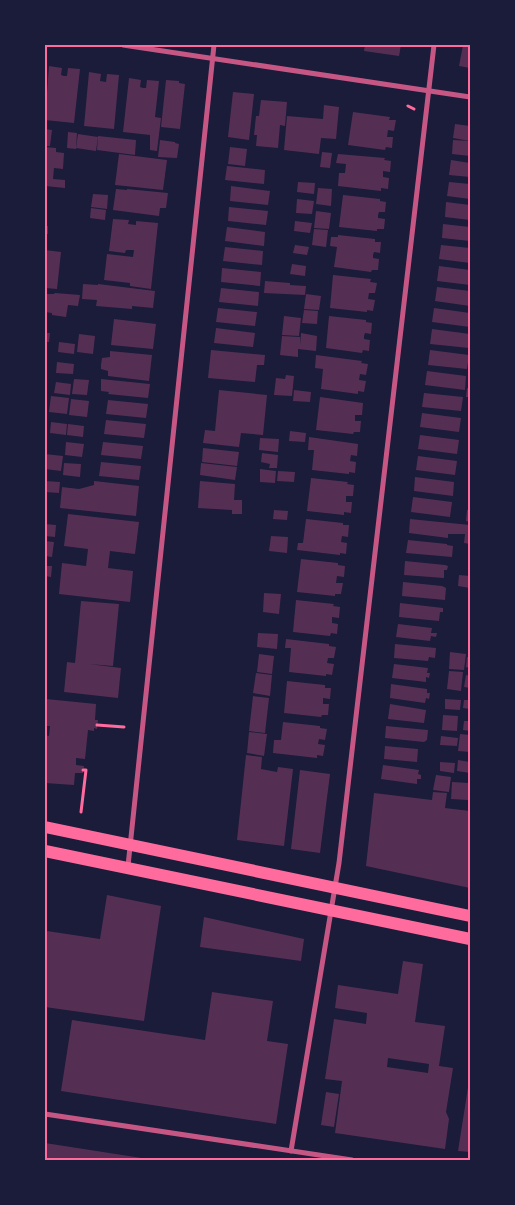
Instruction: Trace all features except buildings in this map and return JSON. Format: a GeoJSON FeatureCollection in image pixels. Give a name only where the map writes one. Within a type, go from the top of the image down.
{"type":"FeatureCollection","features":[{"type":"Feature","properties":{"kind":"main road"},"geometry":{"type":"LineString","coordinates":[[45,827],[470,916]]}},
{"type":"Feature","properties":{"kind":"main road"},"geometry":{"type":"LineString","coordinates":[[45,851],[470,939]]}},
{"type":"Feature","properties":{"kind":"street"},"geometry":{"type":"LineString","coordinates":[[123,45],[470,97]]}},
{"type":"Feature","properties":{"kind":"street"},"geometry":{"type":"LineString","coordinates":[[128,867],[214,45]]}},
{"type":"Feature","properties":{"kind":"street"},"geometry":{"type":"LineString","coordinates":[[291,1151],[335,887],[434,45]]}},
{"type":"Feature","properties":{"kind":"street"},"geometry":{"type":"LineString","coordinates":[[45,1114],[352,1160]]}},
{"type":"Feature","properties":{"kind":"path"},"geometry":{"type":"LineString","coordinates":[[408,106],[414,109]]}},
{"type":"Feature","properties":{"kind":"path"},"geometry":{"type":"LineString","coordinates":[[97,724],[124,727]]}},
{"type":"Feature","properties":{"kind":"path"},"geometry":{"type":"LineString","coordinates":[[81,812],[86,770],[83,770]]}}]}
